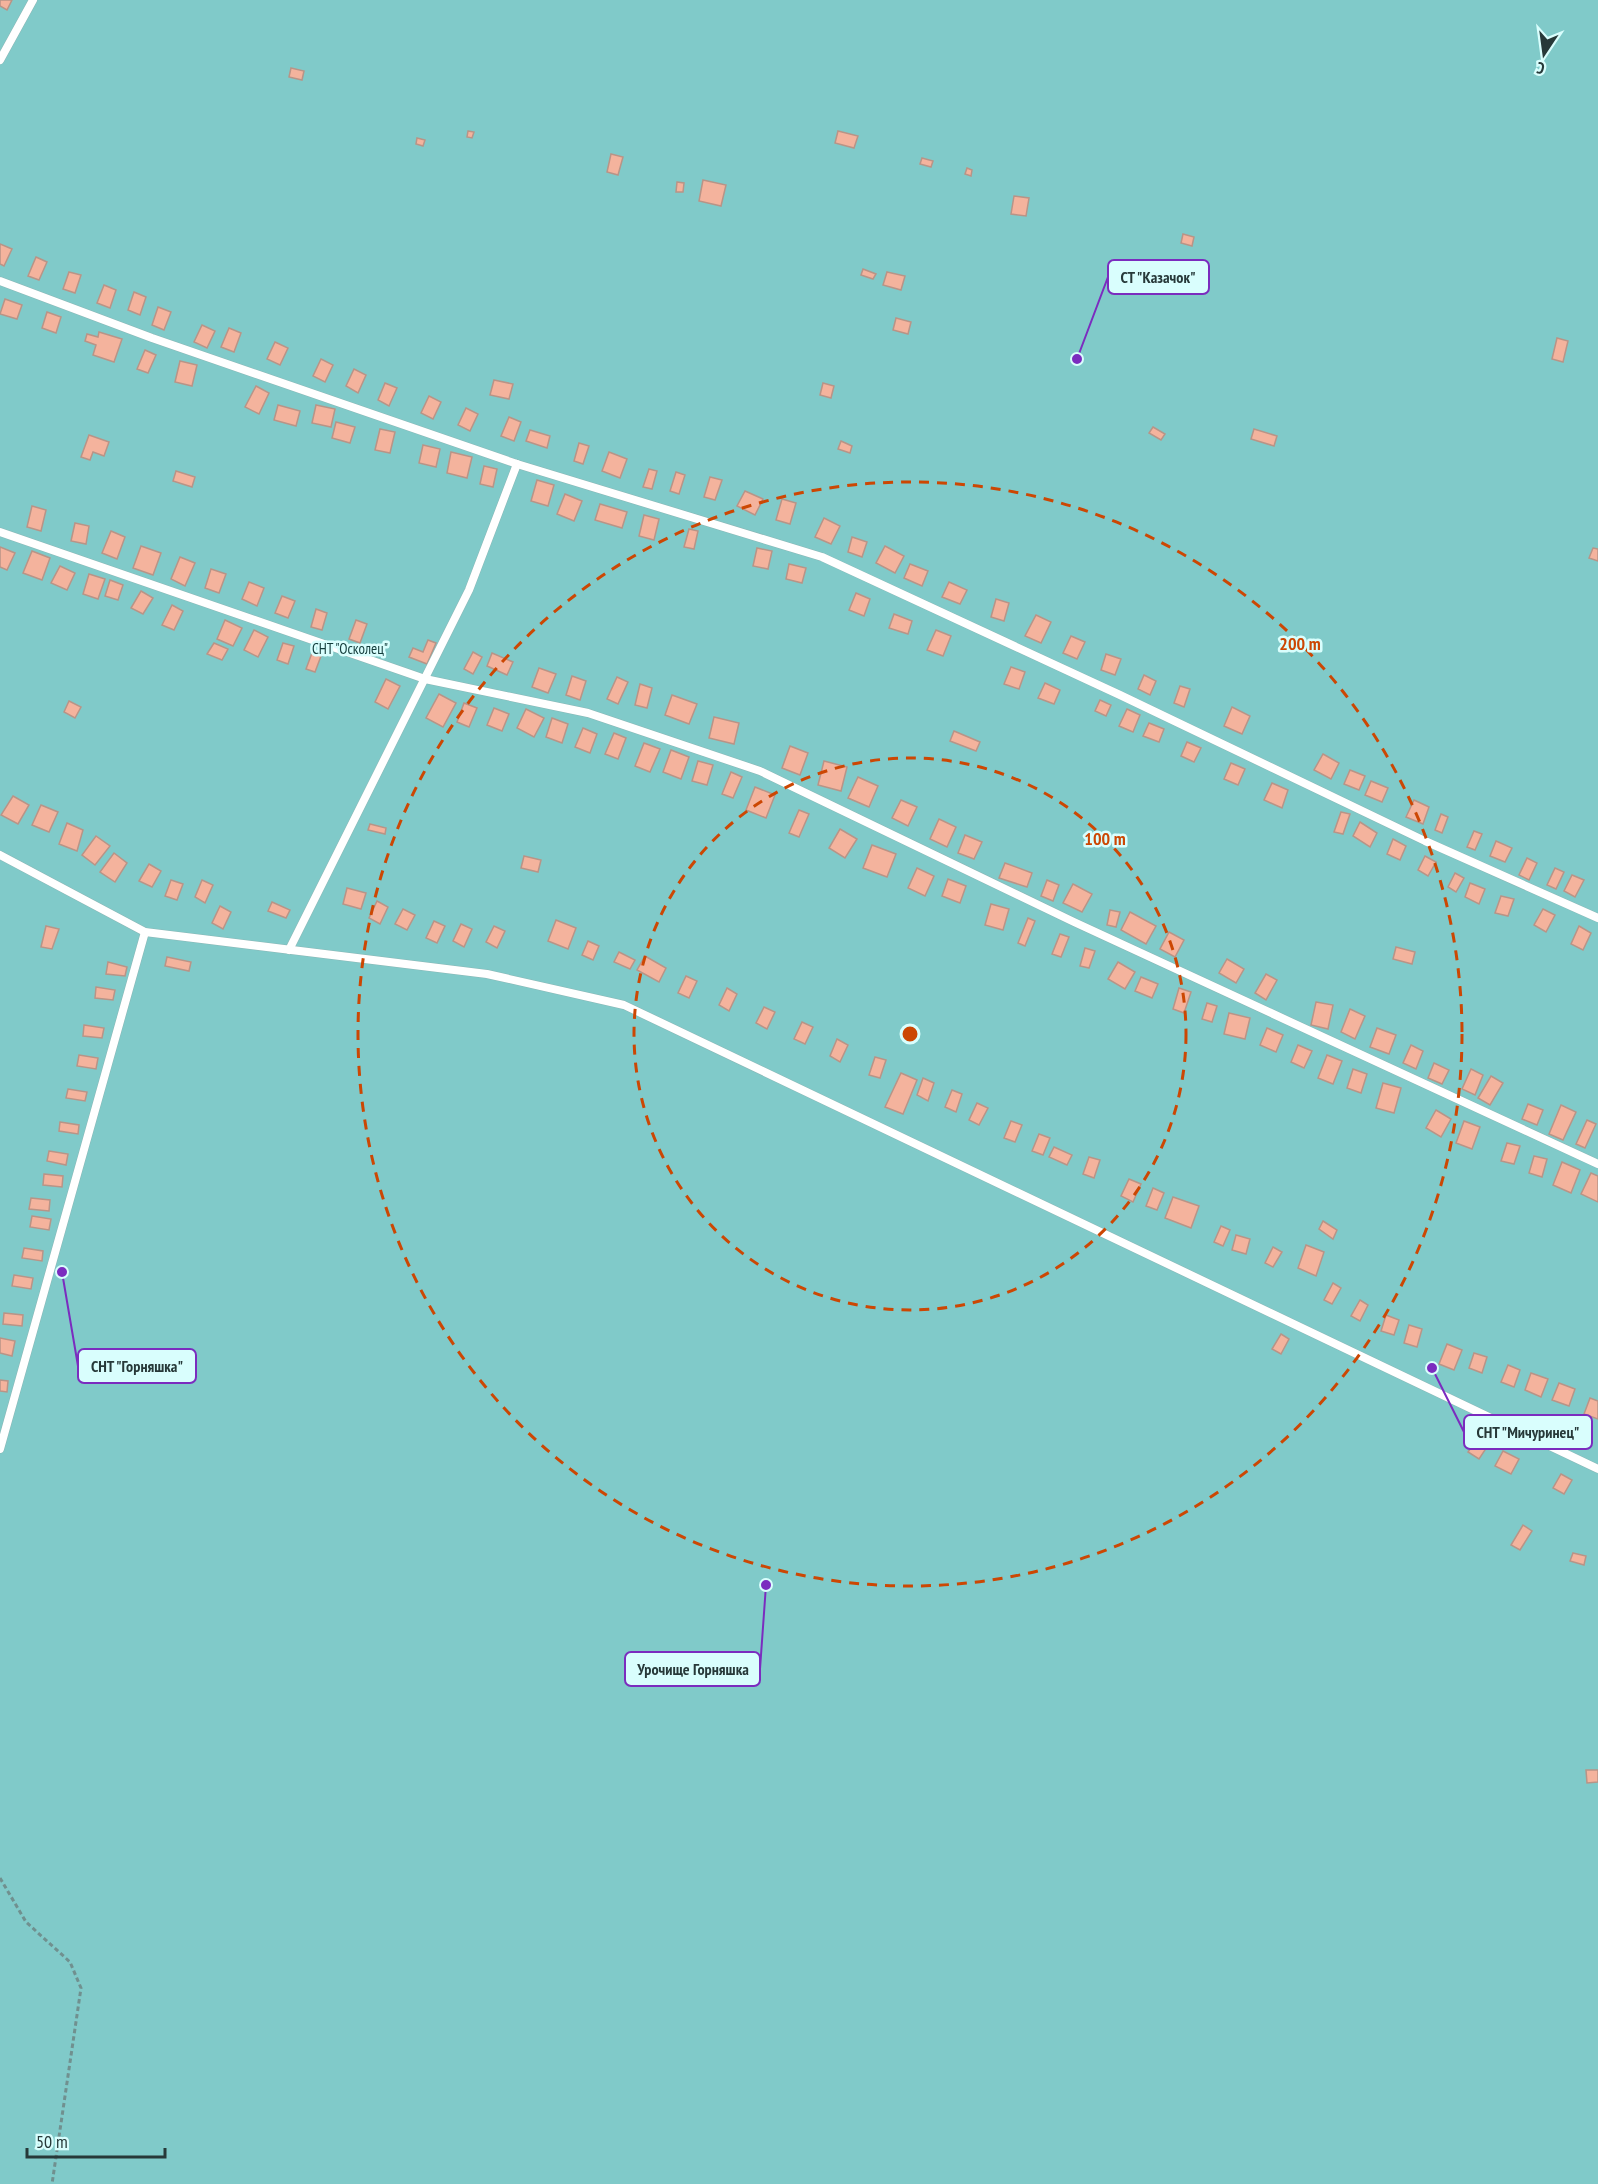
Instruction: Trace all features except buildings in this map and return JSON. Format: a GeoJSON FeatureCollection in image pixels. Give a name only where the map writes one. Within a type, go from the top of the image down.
{"type":"FeatureCollection","features":[{"type":"Feature","properties":{"kind":"lane"},"geometry":{"type":"LineString","coordinates":[[0,60],[33,0]]}},
{"type":"Feature","properties":{"kind":"lane"},"geometry":{"type":"LineString","coordinates":[[0,281],[153,338],[517,464],[822,557],[1425,841],[1598,918]]}},
{"type":"Feature","properties":{"kind":"lane"},"geometry":{"type":"LineString","coordinates":[[289,950],[469,590],[517,464]]}},
{"type":"Feature","properties":{"kind":"lane"},"geometry":{"type":"LineString","coordinates":[[0,531],[425,678],[588,713],[760,771],[1074,922],[1598,1164]]}},
{"type":"Feature","properties":{"kind":"lane"},"geometry":{"type":"LineString","coordinates":[[0,855],[145,932],[488,974],[624,1005],[1598,1469]]}},
{"type":"Feature","properties":{"kind":"lane"},"geometry":{"type":"LineString","coordinates":[[0,1449],[145,932]]}},
{"type":"Feature","properties":{"kind":"path"},"geometry":{"type":"LineString","coordinates":[[0,1878],[26,1922],[70,1962],[81,1988],[52,2184]]}},
{"type":"Feature","properties":{"kind":"green space","name":"СНТ \"Осколец\""},"geometry":{"type":"Polygon","coordinates":[[[0,0],[1598,0],[1598,2184],[0,2184],[0,0]]]}},
{"type":"Feature","properties":{"kind":"place","name":"СТ \"Казачок\""},"geometry":{"type":"Point","coordinates":[1077,359]}},
{"type":"Feature","properties":{"kind":"place","name":"СНТ \"Горняшка\""},"geometry":{"type":"Point","coordinates":[62,1272]}},
{"type":"Feature","properties":{"kind":"place","name":"СНТ \"Мичуринец\""},"geometry":{"type":"Point","coordinates":[1432,1368]}},
{"type":"Feature","properties":{"kind":"place","name":"Урочище Горняшка"},"geometry":{"type":"Point","coordinates":[766,1585]}}]}
